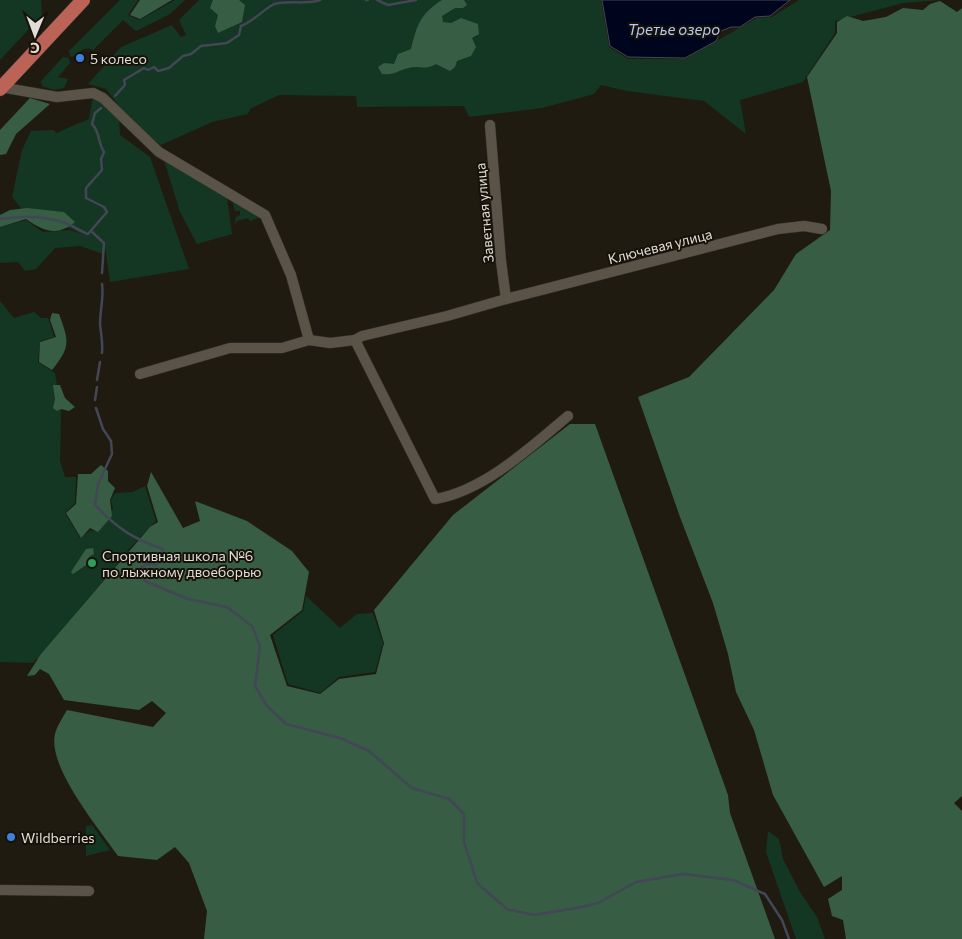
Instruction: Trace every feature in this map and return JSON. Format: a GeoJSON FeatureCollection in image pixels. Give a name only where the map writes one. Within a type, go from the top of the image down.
{"type":"FeatureCollection","features":[{"type":"Feature","properties":{"kind":"main road"},"geometry":{"type":"LineString","coordinates":[[1,87],[84,0]]}},
{"type":"Feature","properties":{"kind":"street"},"geometry":{"type":"LineString","coordinates":[[1,87],[57,97],[92,93],[103,98],[159,152],[260,210],[277,239],[291,275],[308,340],[282,348],[230,348],[140,374]]}},
{"type":"Feature","properties":{"kind":"street","name":"Заветная улица"},"geometry":{"type":"LineString","coordinates":[[490,126],[506,299]]}},
{"type":"Feature","properties":{"kind":"street","name":"Ключевая улица"},"geometry":{"type":"LineString","coordinates":[[308,340],[330,344],[355,340],[362,336],[447,316],[778,229],[804,226],[822,229]]}},
{"type":"Feature","properties":{"kind":"street"},"geometry":{"type":"LineString","coordinates":[[355,340],[435,498],[453,496],[512,462],[568,416]]}},
{"type":"Feature","properties":{"kind":"street"},"geometry":{"type":"LineString","coordinates":[[0,890],[88,892]]}},
{"type":"Feature","properties":{"kind":"green space"},"geometry":{"type":"Polygon","coordinates":[[[0,0],[41,0],[42,15],[0,60],[0,0]]]}},
{"type":"Feature","properties":{"kind":"green space"},"geometry":{"type":"Polygon","coordinates":[[[120,0],[138,0],[128,15],[139,20],[175,0],[185,0],[170,14],[136,31],[123,20],[93,50],[84,49],[70,57],[69,51],[120,0]]]}},
{"type":"Feature","properties":{"kind":"green space"},"geometry":{"type":"Polygon","coordinates":[[[140,0],[172,0],[140,19],[130,15],[140,0]]]}},
{"type":"Feature","properties":{"kind":"green space"},"geometry":{"type":"Polygon","coordinates":[[[199,0],[601,0],[609,47],[628,59],[685,59],[757,18],[772,17],[799,0],[940,0],[903,3],[835,21],[835,33],[803,82],[740,100],[746,134],[704,101],[627,91],[601,85],[594,94],[542,108],[469,117],[464,106],[357,107],[356,96],[279,95],[250,109],[248,114],[212,122],[161,145],[148,136],[119,106],[106,89],[88,84],[121,47],[172,25],[181,37],[186,35],[179,20],[199,0]]]}},
{"type":"Feature","properties":{"kind":"green space"},"geometry":{"type":"Polygon","coordinates":[[[213,0],[239,0],[245,5],[242,22],[218,33],[215,26],[218,15],[210,8],[213,0]]]}},
{"type":"Feature","properties":{"kind":"green space"},"geometry":{"type":"Polygon","coordinates":[[[442,0],[464,0],[467,5],[463,8],[455,8],[442,16],[443,22],[451,23],[461,18],[478,24],[479,34],[472,38],[476,47],[471,56],[457,61],[455,67],[450,71],[436,64],[428,67],[413,67],[391,74],[382,74],[378,67],[384,63],[394,64],[398,54],[411,49],[415,33],[424,15],[442,0]]]}},
{"type":"Feature","properties":{"kind":"green space"},"geometry":{"type":"Polygon","coordinates":[[[940,1],[957,12],[962,8],[962,796],[954,803],[962,811],[962,939],[846,939],[843,920],[832,916],[828,899],[842,890],[842,876],[824,887],[773,795],[754,730],[736,692],[728,654],[713,603],[680,517],[638,397],[689,377],[774,290],[796,254],[830,230],[831,191],[807,77],[837,33],[837,22],[847,16],[863,21],[886,17],[903,8],[923,10],[930,4],[940,1]]]}},
{"type":"Feature","properties":{"kind":"green space"},"geometry":{"type":"Polygon","coordinates":[[[63,57],[69,58],[70,63],[58,77],[68,79],[64,88],[54,90],[42,86],[41,81],[63,57]]]}},
{"type":"Feature","properties":{"kind":"green space"},"geometry":{"type":"Polygon","coordinates":[[[93,96],[119,119],[120,135],[150,157],[189,269],[110,282],[105,246],[103,245],[103,254],[80,246],[55,248],[36,269],[25,271],[18,262],[0,263],[0,227],[26,220],[43,232],[70,230],[81,234],[72,229],[32,221],[12,197],[22,150],[31,131],[54,130],[56,133],[89,119],[93,96]]]}},
{"type":"Feature","properties":{"kind":"green space"},"geometry":{"type":"Polygon","coordinates":[[[30,98],[50,104],[16,134],[6,154],[0,155],[0,130],[30,98]]]}},
{"type":"Feature","properties":{"kind":"green space"},"geometry":{"type":"Polygon","coordinates":[[[164,160],[227,198],[232,234],[197,244],[180,212],[164,160]]]}},
{"type":"Feature","properties":{"kind":"green space"},"geometry":{"type":"Polygon","coordinates":[[[232,200],[261,217],[250,221],[248,218],[237,221],[234,225],[236,217],[240,215],[240,211],[235,211],[232,200]]]}},
{"type":"Feature","properties":{"kind":"green space"},"geometry":{"type":"Polygon","coordinates":[[[27,208],[64,212],[75,222],[62,230],[56,231],[38,227],[26,219],[0,227],[0,215],[10,210],[27,208]]]}},
{"type":"Feature","properties":{"kind":"green space"},"geometry":{"type":"Polygon","coordinates":[[[0,301],[14,318],[34,312],[41,318],[48,318],[54,337],[40,341],[38,362],[55,373],[61,411],[60,461],[65,477],[76,477],[75,503],[65,513],[80,538],[91,530],[94,531],[113,509],[111,500],[115,493],[132,492],[145,486],[156,521],[129,549],[42,662],[36,659],[33,663],[0,662],[0,301]]]}},
{"type":"Feature","properties":{"kind":"green space"},"geometry":{"type":"Polygon","coordinates":[[[52,313],[59,314],[65,331],[66,344],[63,355],[52,370],[39,362],[40,342],[56,337],[50,320],[52,313]]]}},
{"type":"Feature","properties":{"kind":"green space"},"geometry":{"type":"Polygon","coordinates":[[[53,385],[60,385],[65,398],[75,407],[69,411],[61,409],[57,411],[53,408],[55,399],[53,385]]]}},
{"type":"Feature","properties":{"kind":"green space"},"geometry":{"type":"Polygon","coordinates":[[[570,424],[595,424],[728,795],[730,813],[775,939],[204,939],[207,911],[189,863],[175,847],[157,860],[118,856],[77,798],[59,763],[55,748],[55,734],[67,710],[153,727],[166,713],[152,701],[139,710],[64,700],[49,674],[40,669],[35,675],[27,676],[41,654],[150,527],[158,522],[147,486],[151,472],[183,528],[200,521],[195,501],[247,521],[292,551],[309,572],[302,610],[270,635],[287,686],[320,694],[339,679],[376,674],[384,643],[374,610],[453,515],[570,424]]]}},
{"type":"Feature","properties":{"kind":"green space"},"geometry":{"type":"Polygon","coordinates":[[[101,465],[108,471],[108,481],[115,488],[110,500],[112,516],[98,532],[90,528],[81,538],[66,513],[76,504],[78,474],[91,474],[101,465]]]}},
{"type":"Feature","properties":{"kind":"green space"},"geometry":{"type":"Polygon","coordinates":[[[93,548],[94,554],[89,557],[86,565],[73,574],[71,572],[86,549],[93,548]]]}},
{"type":"Feature","properties":{"kind":"green space"},"geometry":{"type":"Polygon","coordinates":[[[306,596],[340,628],[357,614],[373,613],[383,643],[375,672],[339,677],[320,693],[288,684],[273,635],[303,611],[306,596]]]}},
{"type":"Feature","properties":{"kind":"green space"},"geometry":{"type":"Polygon","coordinates":[[[92,825],[110,850],[86,856],[86,826],[92,825]]]}},
{"type":"Feature","properties":{"kind":"green space"},"geometry":{"type":"Polygon","coordinates":[[[768,831],[779,839],[783,859],[800,892],[817,917],[825,939],[796,939],[766,852],[768,831]]]}},
{"type":"Feature","properties":{"kind":"water","name":"Третье озеро"},"geometry":{"type":"Polygon","coordinates":[[[602,0],[790,0],[770,16],[755,17],[740,27],[731,27],[721,31],[716,41],[685,58],[628,57],[610,46],[602,0]]]}},
{"type":"Feature","properties":{"kind":"waterway"},"geometry":{"type":"LineString","coordinates":[[115,96],[125,85],[124,80],[144,68],[148,70],[154,67],[158,71],[169,68],[183,56],[191,54],[201,46],[227,43],[239,35],[241,26],[274,4],[320,0]]}},
{"type":"Feature","properties":{"kind":"waterway"},"geometry":{"type":"LineString","coordinates":[[377,0],[388,5],[416,0]]}},
{"type":"Feature","properties":{"kind":"waterway"},"geometry":{"type":"LineString","coordinates":[[0,219],[24,217],[55,220],[66,223],[88,234],[107,212],[104,207],[86,198],[86,188],[102,170],[101,159],[104,152],[92,124],[95,113],[101,108]]}},
{"type":"Feature","properties":{"kind":"waterway"},"geometry":{"type":"LineString","coordinates":[[91,231],[104,243],[102,273]]}},
{"type":"Feature","properties":{"kind":"waterway"},"geometry":{"type":"LineString","coordinates":[[102,284],[100,324],[102,353]]}},
{"type":"Feature","properties":{"kind":"waterway"},"geometry":{"type":"LineString","coordinates":[[97,380],[100,362]]}},
{"type":"Feature","properties":{"kind":"waterway"},"geometry":{"type":"LineString","coordinates":[[95,400],[97,387]]}},
{"type":"Feature","properties":{"kind":"waterway"},"geometry":{"type":"LineString","coordinates":[[96,408],[103,429],[111,441],[112,454],[98,484],[95,505],[126,532],[163,549],[163,559],[156,564],[146,564],[138,571],[145,581],[188,599],[227,607],[252,626],[260,646],[255,686],[267,706],[286,724],[340,738],[369,751],[412,788],[449,799],[464,814],[464,842],[477,883],[507,909],[534,915],[577,908],[598,903],[636,882],[683,874],[733,880],[765,894],[782,920],[789,939]]}},
{"type":"Feature","properties":{"kind":"place","name":"5 колесо"},"geometry":{"type":"Point","coordinates":[80,58]}},
{"type":"Feature","properties":{"kind":"place","name":"Спортивная школа №6 по лыжному двоеборью"},"geometry":{"type":"Point","coordinates":[92,563]}},
{"type":"Feature","properties":{"kind":"place","name":"Wildberries"},"geometry":{"type":"Point","coordinates":[11,837]}}]}
